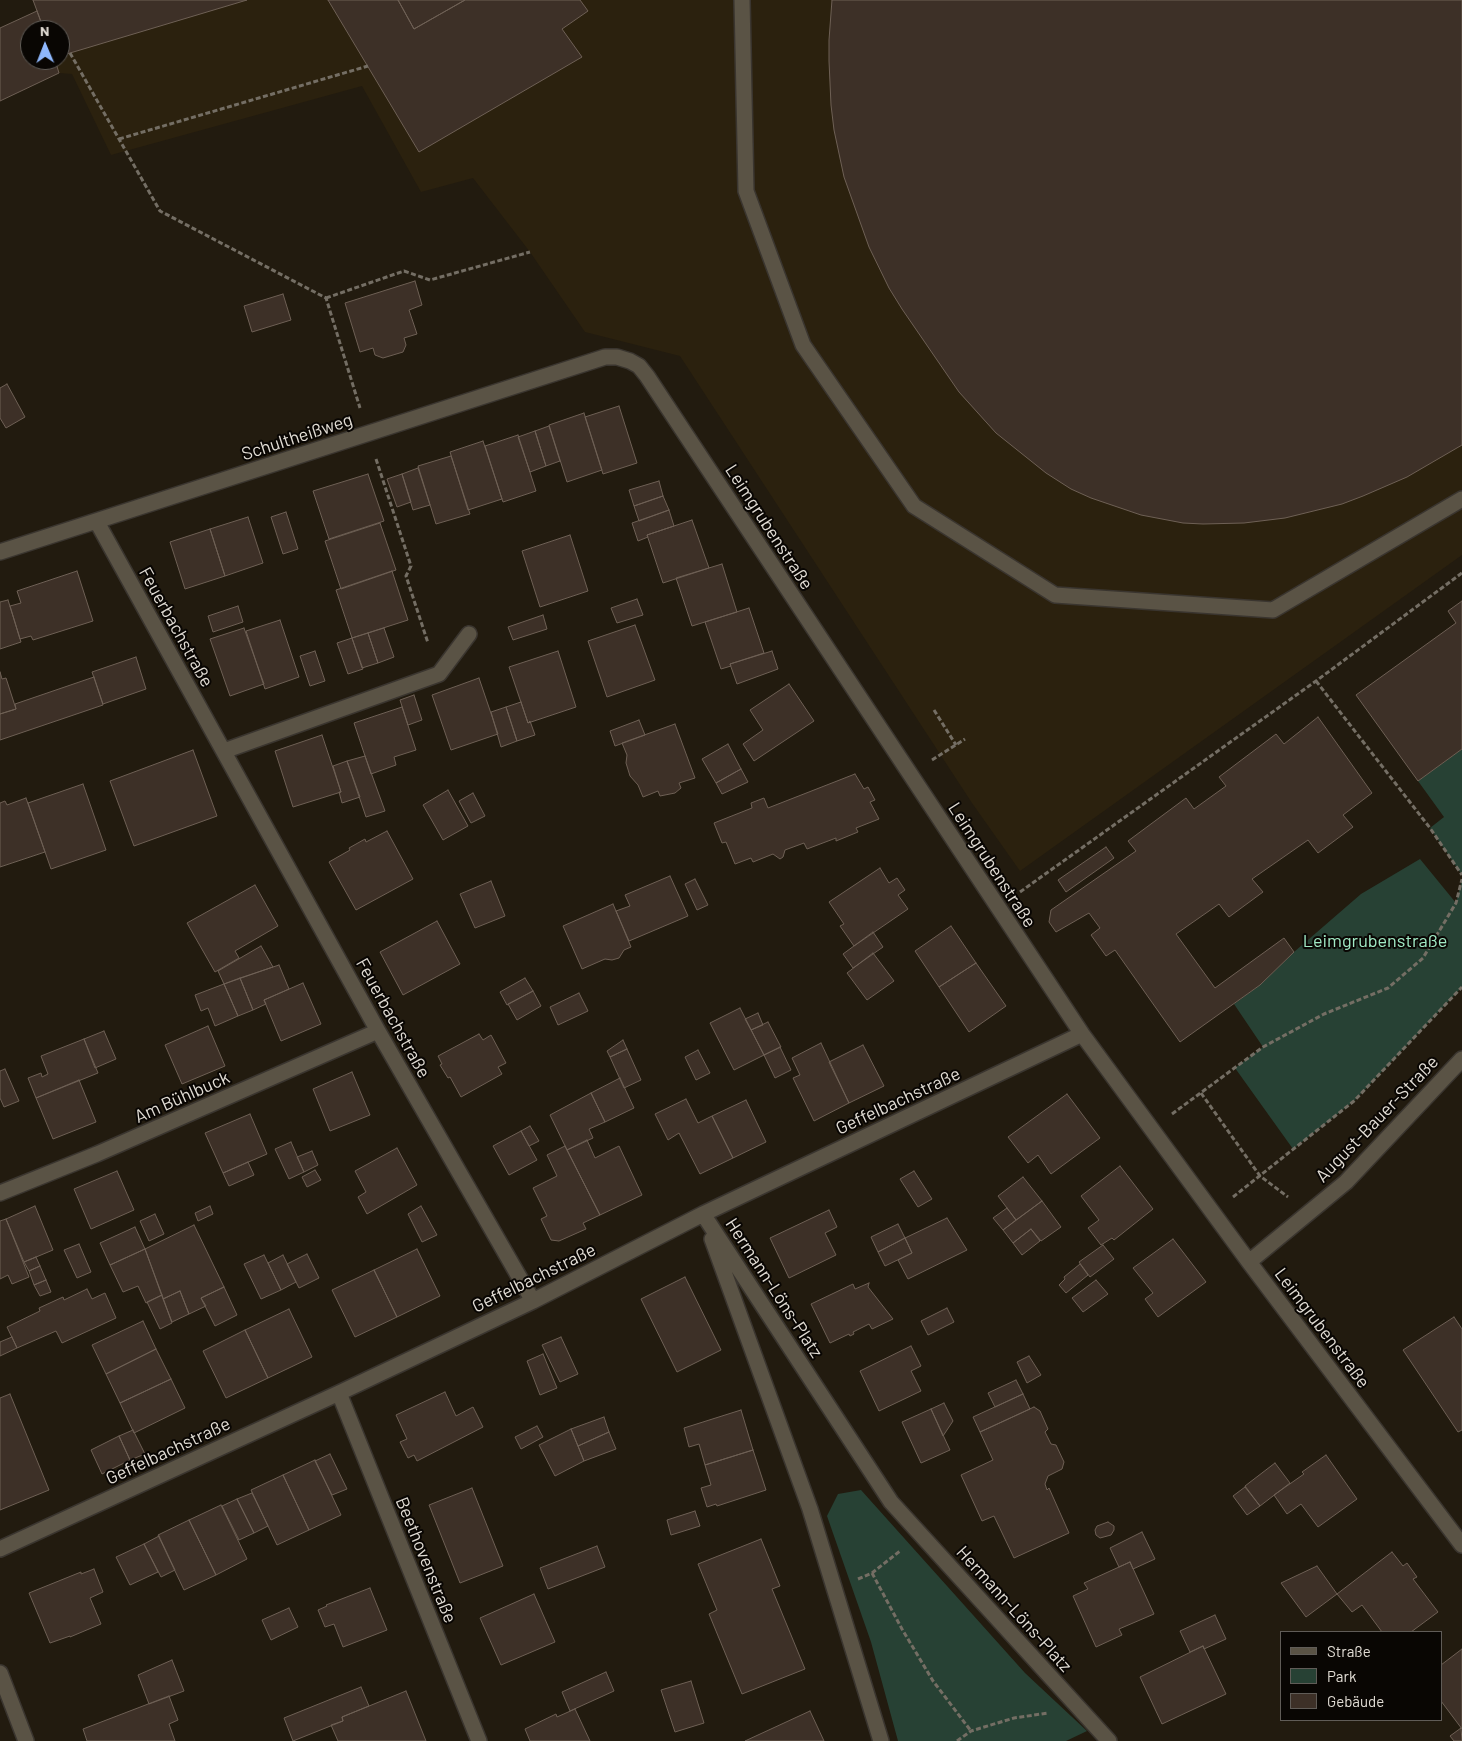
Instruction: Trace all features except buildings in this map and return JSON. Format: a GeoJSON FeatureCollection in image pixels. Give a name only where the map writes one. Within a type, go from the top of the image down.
{"type":"FeatureCollection","features":[{"type":"Feature","properties":{"kind":"street"},"geometry":{"type":"LineString","coordinates":[[742,0],[746,191],[803,345],[914,506],[1055,595],[1272,610],[1462,500]]}},
{"type":"Feature","properties":{"kind":"street","name":"Schultheißweg"},"geometry":{"type":"LineString","coordinates":[[0,552],[605,357]]}},
{"type":"Feature","properties":{"kind":"street","name":"Leimgrubenstraße"},"geometry":{"type":"LineString","coordinates":[[605,357],[630,360],[639,366],[647,376],[1082,1034],[1249,1262],[1462,1545]]}},
{"type":"Feature","properties":{"kind":"street","name":"Feuerbachstraße"},"geometry":{"type":"LineString","coordinates":[[96,522],[378,1031],[533,1301]]}},
{"type":"Feature","properties":{"kind":"street"},"geometry":{"type":"LineString","coordinates":[[224,751],[439,674],[468,634]]}},
{"type":"Feature","properties":{"kind":"street","name":"Am Bühlbuck"},"geometry":{"type":"LineString","coordinates":[[0,1193],[97,1154],[378,1031]]}},
{"type":"Feature","properties":{"kind":"street","name":"Geffelbachstraße"},"geometry":{"type":"LineString","coordinates":[[0,1549],[339,1394],[533,1301],[703,1214],[1082,1034]]}},
{"type":"Feature","properties":{"kind":"street","name":"August-Bauer-Straße"},"geometry":{"type":"LineString","coordinates":[[1249,1262],[1346,1182],[1462,1059]]}},
{"type":"Feature","properties":{"kind":"street","name":"Hermann-Löns-Platz"},"geometry":{"type":"LineString","coordinates":[[703,1214],[891,1502],[1110,1741]]}},
{"type":"Feature","properties":{"kind":"street","name":"Hermann-Löns-Platz"},"geometry":{"type":"LineString","coordinates":[[703,1214],[810,1509],[880,1741]]}},
{"type":"Feature","properties":{"kind":"street","name":"Beethovenstraße"},"geometry":{"type":"LineString","coordinates":[[339,1394],[479,1741]]}},
{"type":"Feature","properties":{"kind":"street"},"geometry":{"type":"LineString","coordinates":[[0,1673],[26,1741]]}},
{"type":"Feature","properties":{"kind":"path"},"geometry":{"type":"LineString","coordinates":[[70,53],[160,211],[326,298],[411,566],[406,576],[439,674]]}},
{"type":"Feature","properties":{"kind":"path"},"geometry":{"type":"LineString","coordinates":[[119,139],[368,66]]}},
{"type":"Feature","properties":{"kind":"path"},"geometry":{"type":"LineString","coordinates":[[326,298],[404,271],[430,280],[530,252]]}},
{"type":"Feature","properties":{"kind":"path"},"geometry":{"type":"LineString","coordinates":[[997,908],[1316,681],[1462,573]]}},
{"type":"Feature","properties":{"kind":"path"},"geometry":{"type":"LineString","coordinates":[[1152,1129],[1263,1047],[1324,1014],[1388,988],[1423,958],[1456,903],[1462,877],[1430,828],[1316,681]]}},
{"type":"Feature","properties":{"kind":"path"},"geometry":{"type":"LineString","coordinates":[[934,710],[956,745]]}},
{"type":"Feature","properties":{"kind":"path"},"geometry":{"type":"LineString","coordinates":[[910,774],[965,739]]}},
{"type":"Feature","properties":{"kind":"path"},"geometry":{"type":"LineString","coordinates":[[1213,1213],[1354,1101],[1462,987]]}},
{"type":"Feature","properties":{"kind":"path"},"geometry":{"type":"LineString","coordinates":[[1201,1093],[1260,1176],[1309,1213]]}},
{"type":"Feature","properties":{"kind":"path"},"geometry":{"type":"LineString","coordinates":[[834,1588],[872,1573],[921,1534]]}},
{"type":"Feature","properties":{"kind":"path"},"geometry":{"type":"LineString","coordinates":[[872,1573],[902,1629],[934,1681],[971,1731]]}},
{"type":"Feature","properties":{"kind":"path"},"geometry":{"type":"LineString","coordinates":[[957,1741],[971,1731],[1014,1718],[1080,1708]]}},
{"type":"Feature","properties":{"kind":"shaded area"},"geometry":{"type":"Polygon","coordinates":[[[33,0],[1462,0],[1462,555],[1020,871],[972,803],[680,356],[585,332],[530,252],[473,178],[421,192],[362,86],[111,155],[72,74],[59,73],[58,70],[70,70],[70,20],[40,20],[33,0]]]}},
{"type":"Feature","properties":{"kind":"green space"},"geometry":{"type":"Polygon","coordinates":[[[1462,749],[1462,875],[1430,828],[1444,817],[1418,781],[1462,749]]]}},
{"type":"Feature","properties":{"kind":"green space"},"geometry":{"type":"Polygon","coordinates":[[[1420,859],[1456,903],[1462,879],[1462,987],[1354,1101],[1293,1149],[1235,1068],[1263,1047],[1234,1004],[1260,985],[1294,952],[1361,894],[1420,859]]]}},
{"type":"Feature","properties":{"kind":"green space"},"geometry":{"type":"Polygon","coordinates":[[[861,1490],[1025,1673],[1087,1731],[1066,1741],[898,1741],[871,1642],[827,1516],[838,1494],[861,1490]]]}}]}
